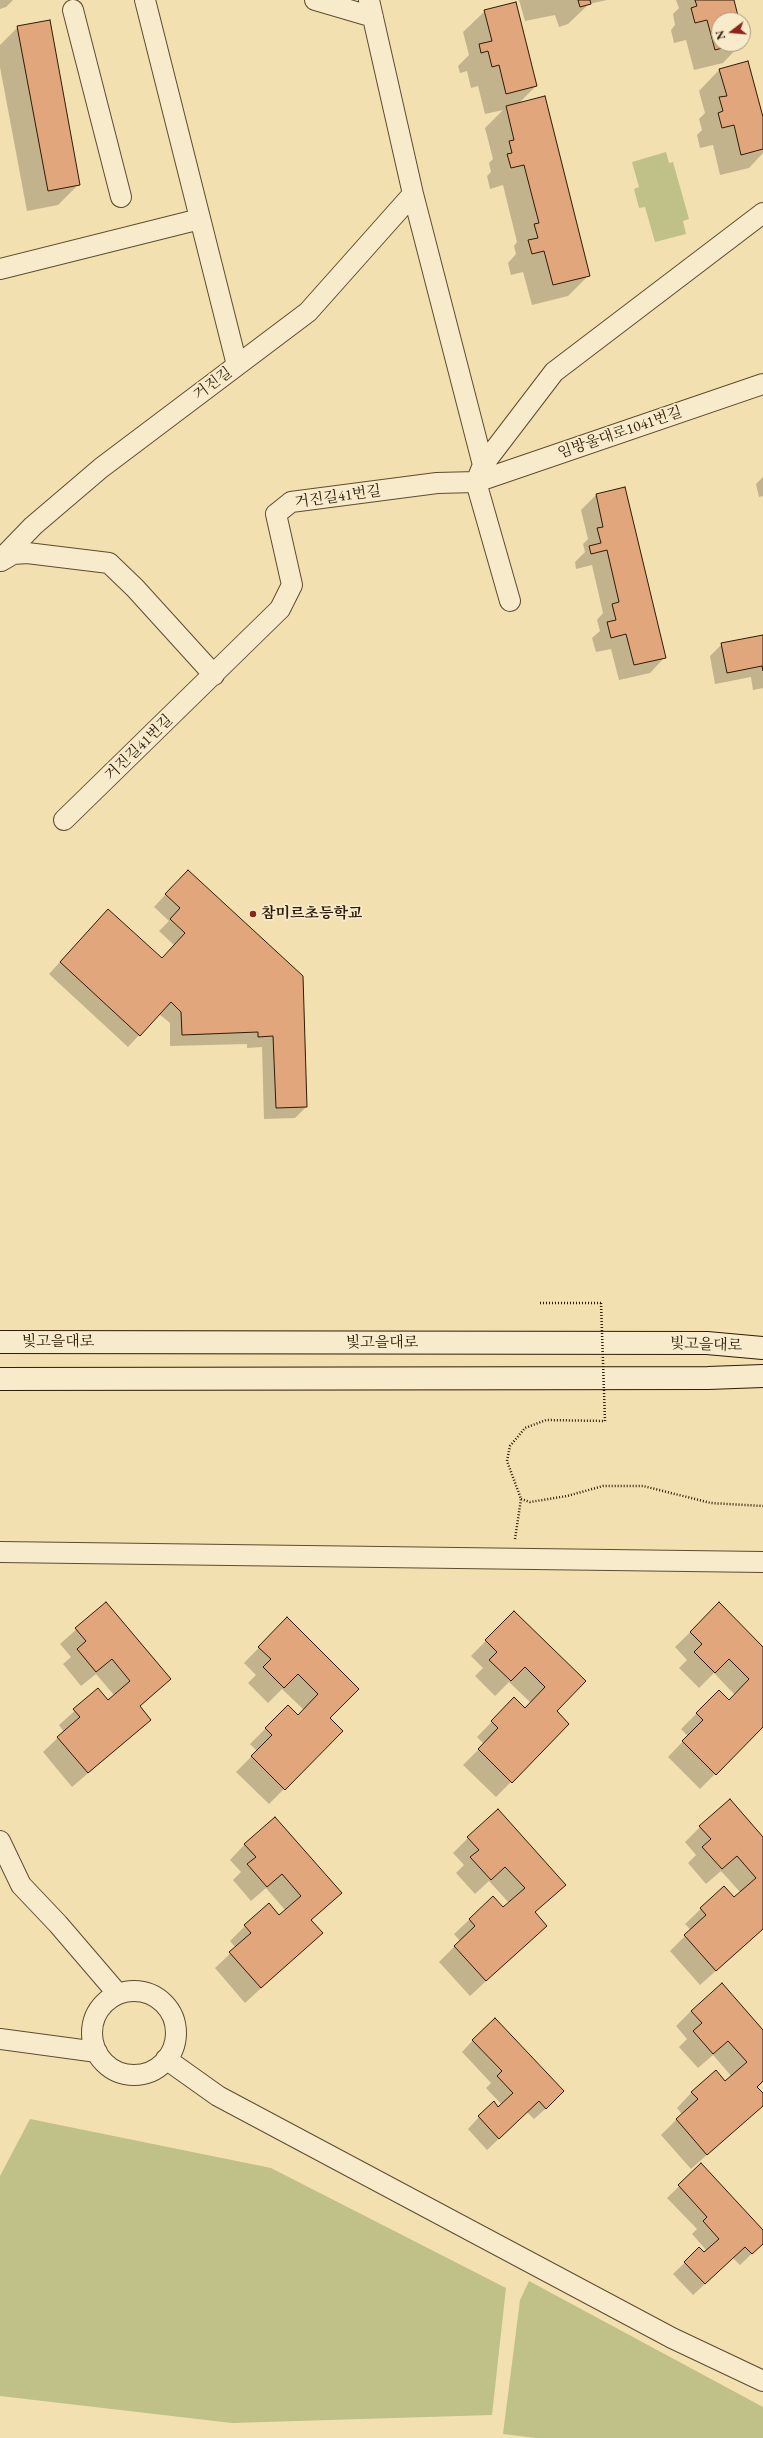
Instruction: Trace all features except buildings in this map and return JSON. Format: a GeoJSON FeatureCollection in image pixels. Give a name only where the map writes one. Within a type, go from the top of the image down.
{"type":"FeatureCollection","features":[{"type":"Feature","properties":{"kind":"main road"},"geometry":{"type":"LineString","coordinates":[[707,1343],[763,1337]]}},
{"type":"Feature","properties":{"kind":"main road","name":"빛고을대로"},"geometry":{"type":"LineString","coordinates":[[0,1342],[707,1343],[763,1348]]}},
{"type":"Feature","properties":{"kind":"main road","name":"빛고을대로"},"geometry":{"type":"LineString","coordinates":[[0,1379],[708,1378],[763,1376]]}},
{"type":"Feature","properties":{"kind":"main road"},"geometry":{"type":"LineString","coordinates":[[708,1378],[763,1385]]}},
{"type":"Feature","properties":{"kind":"street"},"geometry":{"type":"LineString","coordinates":[[145,0],[237,365]]}},
{"type":"Feature","properties":{"kind":"street"},"geometry":{"type":"LineString","coordinates":[[315,0],[371,8],[413,194],[510,600]]}},
{"type":"Feature","properties":{"kind":"street"},"geometry":{"type":"LineString","coordinates":[[73,10],[120,197]]}},
{"type":"Feature","properties":{"kind":"street","name":"거진길"},"geometry":{"type":"LineString","coordinates":[[0,561],[33,526],[101,468],[308,312],[413,194]]}},
{"type":"Feature","properties":{"kind":"street"},"geometry":{"type":"LineString","coordinates":[[480,473],[554,372],[763,213]]}},
{"type":"Feature","properties":{"kind":"street"},"geometry":{"type":"LineString","coordinates":[[0,269],[200,219]]}},
{"type":"Feature","properties":{"kind":"street","name":"임방울대로1041번길"},"geometry":{"type":"LineString","coordinates":[[480,473],[763,384]]}},
{"type":"Feature","properties":{"kind":"street","name":"거진길41번길"},"geometry":{"type":"LineString","coordinates":[[64,820],[280,609],[292,585],[276,514],[291,502],[437,483],[480,473]]}},
{"type":"Feature","properties":{"kind":"street"},"geometry":{"type":"LineString","coordinates":[[0,561],[13,554],[27,553],[109,563],[135,588],[214,675]]}},
{"type":"Feature","properties":{"kind":"street"},"geometry":{"type":"LineString","coordinates":[[0,1552],[763,1562]]}},
{"type":"Feature","properties":{"kind":"street"},"geometry":{"type":"LineString","coordinates":[[0,1841],[21,1885],[58,1924],[118,1994]]}},
{"type":"Feature","properties":{"kind":"street"},"geometry":{"type":"LineString","coordinates":[[131,1991],[145,1992],[158,1998],[168,2008],[174,2020],[176,2034],[173,2047],[166,2059],[156,2068],[144,2074],[130,2074],[116,2071],[105,2063],[97,2052],[92,2039],[92,2026],[97,2012],[106,2001],[118,1994],[131,1991]]}},
{"type":"Feature","properties":{"kind":"street"},"geometry":{"type":"LineString","coordinates":[[0,2039],[97,2052]]}},
{"type":"Feature","properties":{"kind":"street"},"geometry":{"type":"LineString","coordinates":[[166,2059],[218,2096],[672,2338],[763,2381]]}},
{"type":"Feature","properties":{"kind":"path"},"geometry":{"type":"LineString","coordinates":[[514,1543],[521,1499],[507,1461],[510,1446],[525,1428],[546,1420],[605,1421],[601,1304],[540,1304]]}},
{"type":"Feature","properties":{"kind":"path"},"geometry":{"type":"LineString","coordinates":[[521,1499],[530,1502],[568,1496],[603,1486],[643,1486],[711,1503],[763,1506]]}},
{"type":"Feature","properties":{"kind":"green space"},"geometry":{"type":"Polygon","coordinates":[[[666,152],[669,163],[673,162],[689,219],[683,221],[686,234],[655,242],[645,207],[639,208],[634,189],[639,187],[632,162],[666,152]]]}},
{"type":"Feature","properties":{"kind":"green space"},"geometry":{"type":"Polygon","coordinates":[[[30,2119],[271,2168],[506,2288],[492,2415],[232,2423],[0,2396],[0,2176],[30,2119]]]}},
{"type":"Feature","properties":{"kind":"green space"},"geometry":{"type":"Polygon","coordinates":[[[529,2281],[763,2407],[763,2438],[536,2438],[503,2434],[520,2300],[529,2281]]]}},
{"type":"Feature","properties":{"kind":"place","name":"참미르초등학교"},"geometry":{"type":"Point","coordinates":[253,914]}}]}
